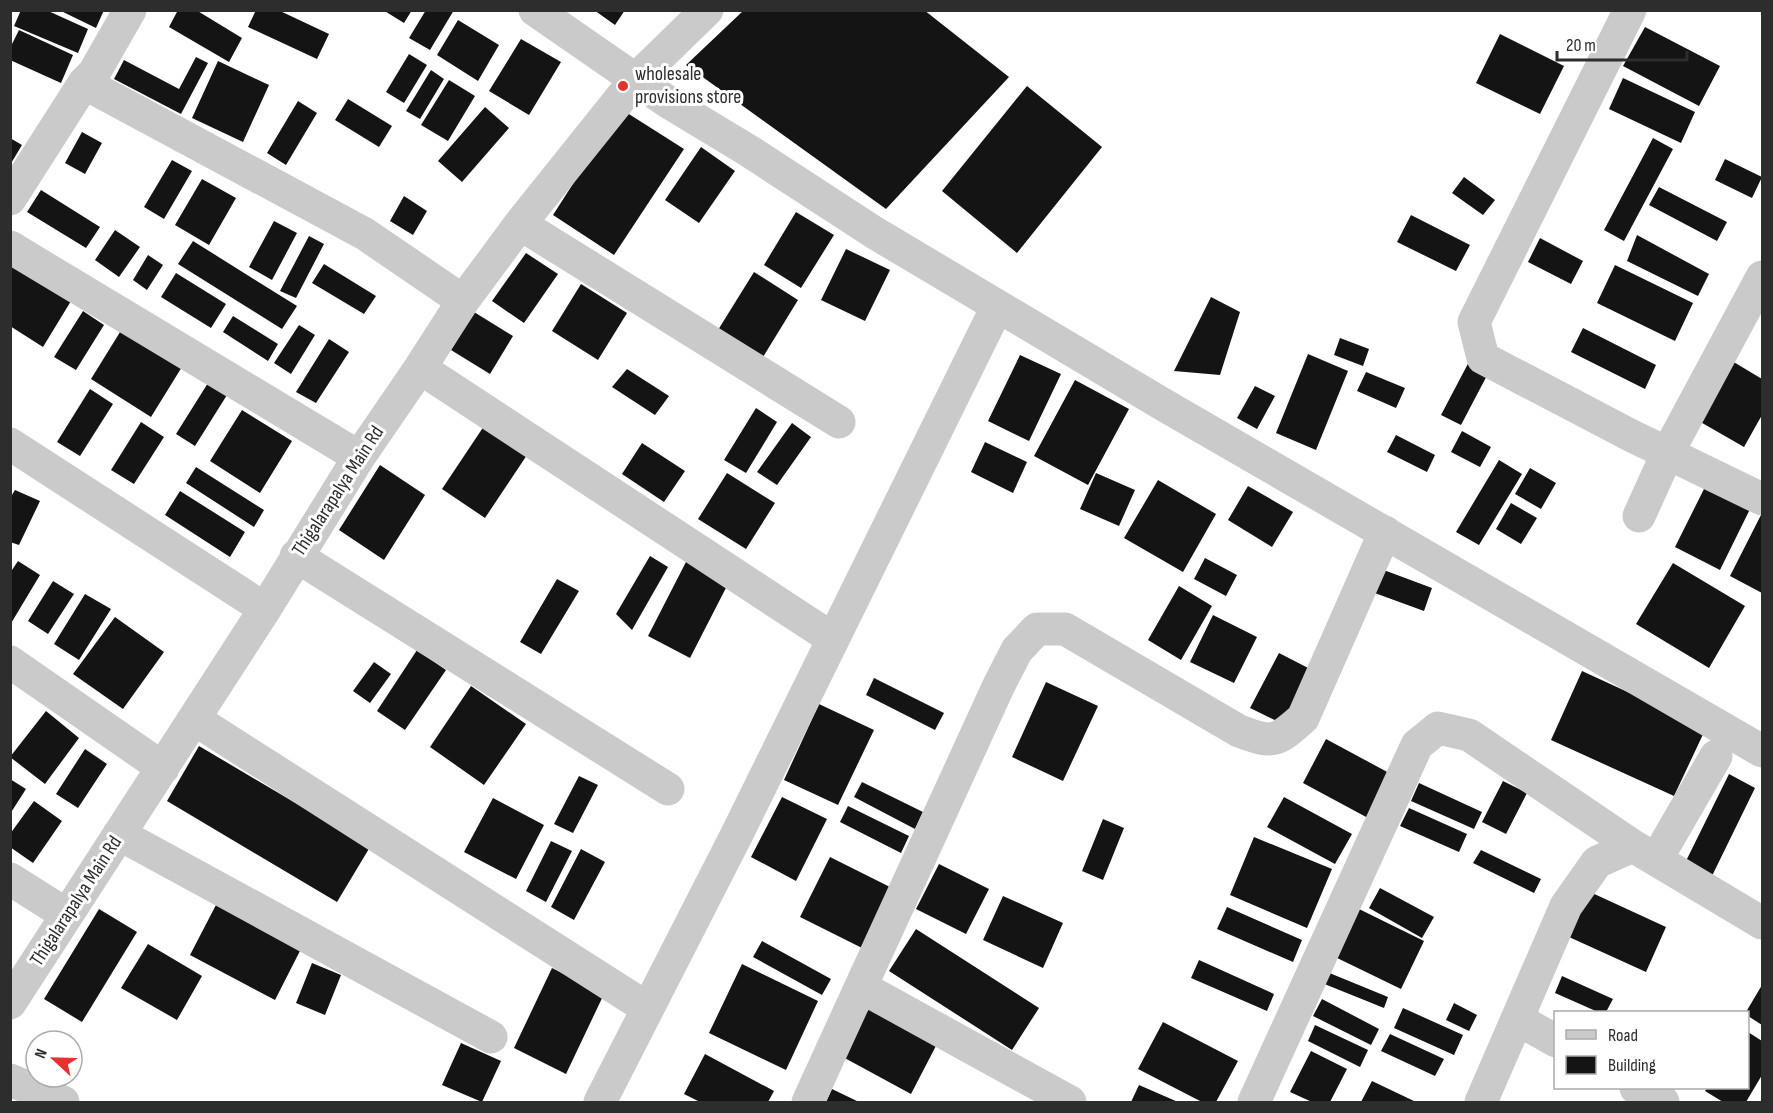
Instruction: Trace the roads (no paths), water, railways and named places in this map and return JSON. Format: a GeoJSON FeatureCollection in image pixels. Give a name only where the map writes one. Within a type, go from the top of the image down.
{"type":"FeatureCollection","features":[{"type":"Feature","properties":{"kind":"street"},"geometry":{"type":"LineString","coordinates":[[10,199],[84,83],[94,73],[130,10]]}},
{"type":"Feature","properties":{"kind":"street"},"geometry":{"type":"LineString","coordinates":[[535,10],[668,102],[997,307],[1762,751]]}},
{"type":"Feature","properties":{"kind":"street","name":"Thigalarapalya Main Rd"},"geometry":{"type":"LineString","coordinates":[[10,1003],[265,609],[359,457],[463,301],[520,224],[636,79],[707,10]]}},
{"type":"Feature","properties":{"kind":"street"},"geometry":{"type":"LineString","coordinates":[[1630,10],[1474,322],[1483,358],[1762,499]]}},
{"type":"Feature","properties":{"kind":"street"},"geometry":{"type":"LineString","coordinates":[[84,83],[365,234],[463,301]]}},
{"type":"Feature","properties":{"kind":"street"},"geometry":{"type":"LineString","coordinates":[[520,224],[839,422]]}},
{"type":"Feature","properties":{"kind":"street"},"geometry":{"type":"LineString","coordinates":[[10,247],[359,457]]}},
{"type":"Feature","properties":{"kind":"street"},"geometry":{"type":"LineString","coordinates":[[1639,516],[1668,452],[1762,277]]}},
{"type":"Feature","properties":{"kind":"street"},"geometry":{"type":"LineString","coordinates":[[600,1102],[646,1008],[736,836],[997,307]]}},
{"type":"Feature","properties":{"kind":"street"},"geometry":{"type":"LineString","coordinates":[[420,368],[833,639]]}},
{"type":"Feature","properties":{"kind":"street"},"geometry":{"type":"LineString","coordinates":[[10,444],[265,609]]}},
{"type":"Feature","properties":{"kind":"street"},"geometry":{"type":"LineString","coordinates":[[808,1102],[1004,676],[1017,650],[1037,629],[1065,629],[1239,731],[1263,740],[1280,738],[1303,718],[1385,532]]}},
{"type":"Feature","properties":{"kind":"street"},"geometry":{"type":"LineString","coordinates":[[296,556],[668,789]]}},
{"type":"Feature","properties":{"kind":"street"},"geometry":{"type":"LineString","coordinates":[[10,662],[163,768]]}},
{"type":"Feature","properties":{"kind":"street"},"geometry":{"type":"LineString","coordinates":[[194,719],[646,1008]]}},
{"type":"Feature","properties":{"kind":"street"},"geometry":{"type":"LineString","coordinates":[[1254,1102],[1417,745],[1438,728],[1469,735],[1644,853],[1762,923]]}},
{"type":"Feature","properties":{"kind":"street"},"geometry":{"type":"LineString","coordinates":[[1481,1102],[1519,1020],[1566,906],[1597,862],[1644,853],[1716,756]]}},
{"type":"Feature","properties":{"kind":"street"},"geometry":{"type":"LineString","coordinates":[[119,834],[491,1037]]}},
{"type":"Feature","properties":{"kind":"street"},"geometry":{"type":"LineString","coordinates":[[10,879],[66,915]]}},
{"type":"Feature","properties":{"kind":"street"},"geometry":{"type":"LineString","coordinates":[[861,987],[1070,1102]]}},
{"type":"Feature","properties":{"kind":"street"},"geometry":{"type":"LineString","coordinates":[[1519,1020],[1554,1040]]}},
{"type":"Feature","properties":{"kind":"street"},"geometry":{"type":"LineString","coordinates":[[10,1080],[63,1102]]}},
{"type":"Feature","properties":{"kind":"street"},"geometry":{"type":"LineString","coordinates":[[1638,1089],[1663,1102]]}},
{"type":"Feature","properties":{"kind":"place","name":"wholesale provisions store"},"geometry":{"type":"Point","coordinates":[623,86]}}]}
